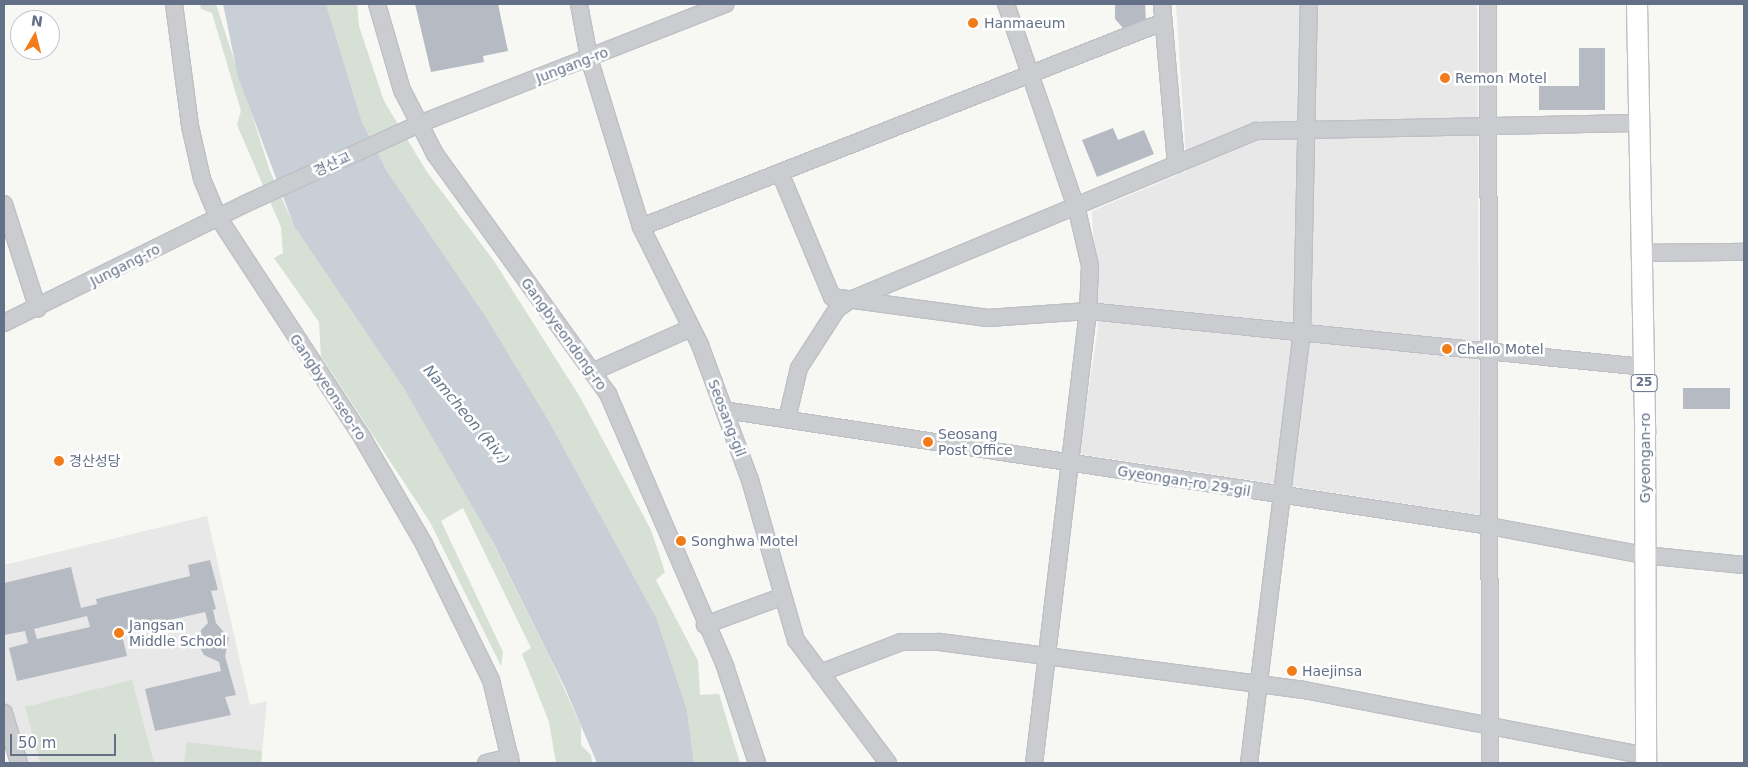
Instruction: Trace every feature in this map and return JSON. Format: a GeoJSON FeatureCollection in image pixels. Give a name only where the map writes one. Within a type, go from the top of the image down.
{"type":"FeatureCollection","features":[{"type":"Feature","properties":{"kind":"main road","name":"Gyeongan-ro"},"geometry":{"type":"LineString","coordinates":[[1637,4],[1644,367],[1646,760]]}},
{"type":"Feature","properties":{"kind":"street","name":"Gangbyeonseo-ro"},"geometry":{"type":"LineString","coordinates":[[174,4],[190,126],[202,179],[218,217],[396,492],[491,680],[511,760]]}},
{"type":"Feature","properties":{"kind":"street","name":"Gangbyeondong-ro"},"geometry":{"type":"LineString","coordinates":[[377,4],[399,81],[419,124],[472,207],[608,394],[746,723],[756,763]]}},
{"type":"Feature","properties":{"kind":"street","name":"Seosang-gil"},"geometry":{"type":"LineString","coordinates":[[579,4],[589,58],[641,228],[691,328],[724,410],[750,480],[781,597],[796,640],[888,763]]}},
{"type":"Feature","properties":{"kind":"street","name":"Jungang-ro"},"geometry":{"type":"LineString","coordinates":[[419,124],[725,4]]}},
{"type":"Feature","properties":{"kind":"street"},"geometry":{"type":"LineString","coordinates":[[1006,4],[1076,206],[1090,266],[1088,311],[1068,462],[1034,763]]}},
{"type":"Feature","properties":{"kind":"street"},"geometry":{"type":"LineString","coordinates":[[1162,4],[1176,164]]}},
{"type":"Feature","properties":{"kind":"street"},"geometry":{"type":"LineString","coordinates":[[1249,763],[1302,331],[1309,4]]}},
{"type":"Feature","properties":{"kind":"street"},"geometry":{"type":"LineString","coordinates":[[1488,4],[1490,763]]}},
{"type":"Feature","properties":{"kind":"street"},"geometry":{"type":"LineString","coordinates":[[641,228],[781,175],[1163,22]]}},
{"type":"Feature","properties":{"kind":"street"},"geometry":{"type":"LineString","coordinates":[[787,419],[799,368],[837,309],[850,300],[1256,131],[1638,123]]}},
{"type":"Feature","properties":{"kind":"street","name":"경산교"},"geometry":{"type":"LineString","coordinates":[[245,204],[419,124]]}},
{"type":"Feature","properties":{"kind":"street"},"geometry":{"type":"LineString","coordinates":[[781,175],[832,297],[988,318],[1088,311],[1302,331],[1644,367]]}},
{"type":"Feature","properties":{"kind":"street"},"geometry":{"type":"LineString","coordinates":[[4,204],[38,309]]}},
{"type":"Feature","properties":{"kind":"street","name":"Jungang-ro"},"geometry":{"type":"LineString","coordinates":[[4,323],[38,309],[245,204]]}},
{"type":"Feature","properties":{"kind":"street"},"geometry":{"type":"LineString","coordinates":[[1641,253],[1744,252]]}},
{"type":"Feature","properties":{"kind":"street"},"geometry":{"type":"LineString","coordinates":[[592,372],[691,328]]}},
{"type":"Feature","properties":{"kind":"street","name":"Gyeongan-ro 29-gil"},"geometry":{"type":"LineString","coordinates":[[724,410],[1489,526],[1644,555],[1744,566]]}},
{"type":"Feature","properties":{"kind":"street"},"geometry":{"type":"LineString","coordinates":[[705,625],[781,597]]}},
{"type":"Feature","properties":{"kind":"street"},"geometry":{"type":"LineString","coordinates":[[820,673],[901,642],[940,642],[1258,684],[1490,726],[1646,760]]}},
{"type":"Feature","properties":{"kind":"street"},"geometry":{"type":"LineString","coordinates":[[4,713],[19,763]]}},
{"type":"Feature","properties":{"kind":"street"},"geometry":{"type":"LineString","coordinates":[[486,763],[511,760]]}},
{"type":"Feature","properties":{"kind":"shaded area"},"geometry":{"type":"Polygon","coordinates":[[[200,4],[216,4],[270,171],[294,226],[414,403],[466,488],[550,658],[581,726],[581,745],[591,755],[592,763],[556,763],[549,722],[522,654],[531,648],[463,508],[441,521],[503,652],[501,666],[430,522],[321,356],[319,322],[274,258],[283,253],[281,227],[237,125],[241,111],[212,13],[201,9],[200,4]]]}},
{"type":"Feature","properties":{"kind":"shaded area"},"geometry":{"type":"Polygon","coordinates":[[[326,4],[357,4],[359,26],[384,101],[427,172],[494,261],[580,397],[651,530],[665,572],[656,580],[698,661],[700,695],[719,694],[740,763],[694,763],[687,710],[656,617],[551,425],[388,173],[362,122],[326,4]]]}},
{"type":"Feature","properties":{"kind":"shaded area"},"geometry":{"type":"Polygon","coordinates":[[[1176,4],[1477,4],[1480,515],[1079,454],[1098,328],[1092,211],[1187,171],[1176,4]]]}},
{"type":"Feature","properties":{"kind":"shaded area","name":"Jangsan Middle School"},"geometry":{"type":"Polygon","coordinates":[[[207,516],[250,705],[267,701],[261,763],[19,763],[4,712],[4,565],[207,516]]]}},
{"type":"Feature","properties":{"kind":"shaded area"},"geometry":{"type":"Polygon","coordinates":[[[132,680],[154,763],[40,763],[25,707],[132,680]]]}},
{"type":"Feature","properties":{"kind":"shaded area"},"geometry":{"type":"Polygon","coordinates":[[[187,742],[262,751],[261,763],[184,763],[187,742]]]}},
{"type":"Feature","properties":{"kind":"water","name":"Namcheon (Riv.)"},"geometry":{"type":"Polygon","coordinates":[[[223,4],[326,4],[362,122],[388,173],[487,319],[551,425],[656,617],[687,710],[694,763],[597,763],[565,688],[492,540],[403,387],[294,226],[238,77],[223,4]]]}},
{"type":"Feature","properties":{"kind":"building"},"geometry":{"type":"Polygon","coordinates":[[[415,4],[498,4],[508,51],[483,56],[484,62],[431,72],[415,4]]]}},
{"type":"Feature","properties":{"kind":"building"},"geometry":{"type":"Polygon","coordinates":[[[1115,4],[1145,4],[1146,21],[1123,28],[1115,19],[1115,4]]]}},
{"type":"Feature","properties":{"kind":"building"},"geometry":{"type":"Polygon","coordinates":[[[1579,48],[1605,48],[1605,110],[1539,110],[1539,86],[1579,86],[1579,48]]]}},
{"type":"Feature","properties":{"kind":"building"},"geometry":{"type":"Polygon","coordinates":[[[1113,128],[1118,140],[1144,130],[1154,154],[1097,177],[1082,140],[1113,128]]]}},
{"type":"Feature","properties":{"kind":"building"},"geometry":{"type":"Polygon","coordinates":[[[1683,388],[1730,388],[1730,409],[1683,409],[1683,388]]]}},
{"type":"Feature","properties":{"kind":"building"},"geometry":{"type":"Polygon","coordinates":[[[210,560],[218,590],[211,591],[216,609],[213,610],[216,623],[229,638],[225,656],[236,695],[225,697],[231,715],[155,731],[145,689],[221,671],[219,662],[204,655],[199,646],[201,630],[208,623],[205,612],[121,631],[127,656],[17,681],[9,648],[28,643],[25,631],[4,635],[4,583],[71,567],[81,608],[97,604],[96,599],[190,576],[188,565],[210,560]],[[87,616],[34,629],[37,639],[90,627],[87,616]]]}},
{"type":"Feature","properties":{"kind":"place","name":"Hanmaeum"},"geometry":{"type":"Point","coordinates":[973,23]}},
{"type":"Feature","properties":{"kind":"place","name":"Remon Motel"},"geometry":{"type":"Point","coordinates":[1445,78]}},
{"type":"Feature","properties":{"kind":"place","name":"Chello Motel"},"geometry":{"type":"Point","coordinates":[1447,349]}},
{"type":"Feature","properties":{"kind":"place","name":"Seosang Post Office"},"geometry":{"type":"Point","coordinates":[928,442]}},
{"type":"Feature","properties":{"kind":"place","name":"경산성당"},"geometry":{"type":"Point","coordinates":[59,461]}},
{"type":"Feature","properties":{"kind":"place","name":"Songhwa Motel"},"geometry":{"type":"Point","coordinates":[681,541]}},
{"type":"Feature","properties":{"kind":"place","name":"Jangsan Middle School"},"geometry":{"type":"Point","coordinates":[119,633]}},
{"type":"Feature","properties":{"kind":"place","name":"Haejinsa"},"geometry":{"type":"Point","coordinates":[1292,671]}}]}
